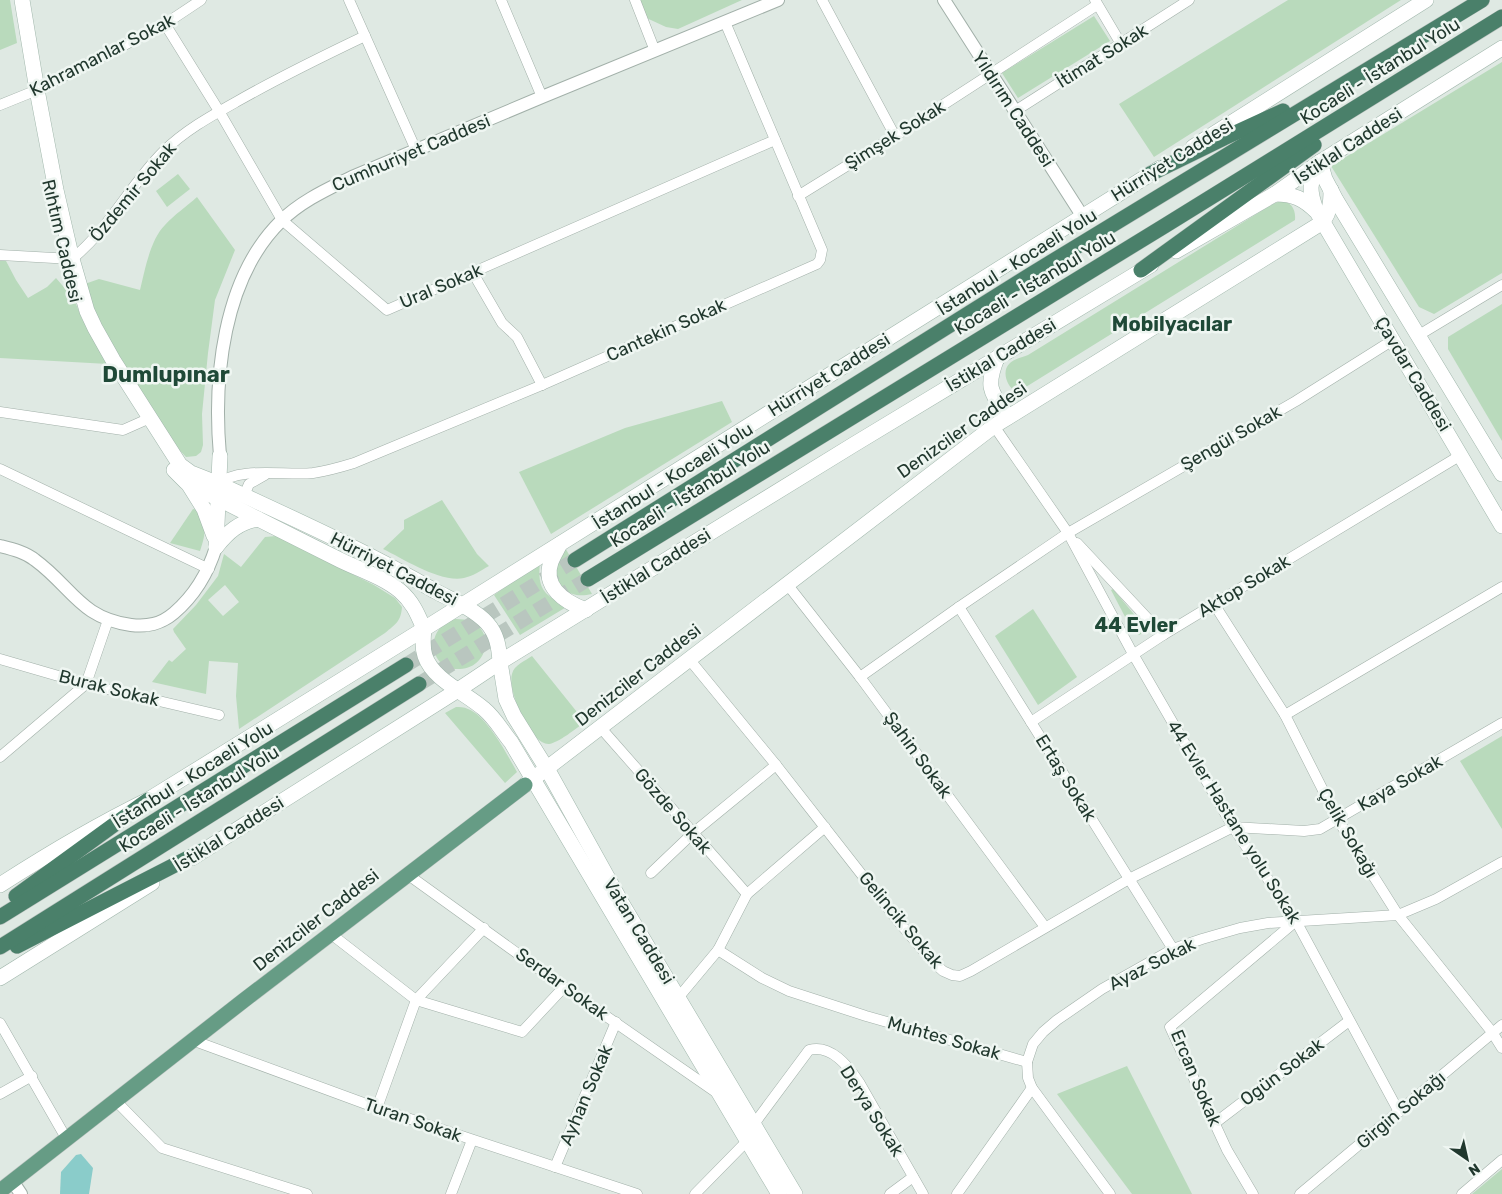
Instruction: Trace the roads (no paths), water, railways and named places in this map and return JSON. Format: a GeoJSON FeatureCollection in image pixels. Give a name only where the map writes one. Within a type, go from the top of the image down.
{"type":"FeatureCollection","features":[{"type":"Feature","properties":{"kind":"highway","name":"İstanbul - Kocaeli Yolu"},"geometry":{"type":"LineString","coordinates":[[574,560],[1030,275],[1482,0]]}},
{"type":"Feature","properties":{"kind":"highway","name":"Kocaeli - İstanbul Yolu"},"geometry":{"type":"LineString","coordinates":[[588,579],[1502,17]]}},
{"type":"Feature","properties":{"kind":"highway"},"geometry":{"type":"LineString","coordinates":[[1141,270],[1405,78]]}},
{"type":"Feature","properties":{"kind":"highway"},"geometry":{"type":"LineString","coordinates":[[1150,174],[1224,138],[1344,84]]}},
{"type":"Feature","properties":{"kind":"highway","name":"İstanbul - Kocaeli Yolu"},"geometry":{"type":"LineString","coordinates":[[0,917],[406,665]]}},
{"type":"Feature","properties":{"kind":"highway","name":"Kocaeli - İstanbul Yolu"},"geometry":{"type":"LineString","coordinates":[[0,947],[419,684]]}},
{"type":"Feature","properties":{"kind":"highway"},"geometry":{"type":"LineString","coordinates":[[0,908],[148,800]]}},
{"type":"Feature","properties":{"kind":"highway"},"geometry":{"type":"LineString","coordinates":[[0,955],[202,851]]}},
{"type":"Feature","properties":{"kind":"main road","name":"Rıhtım Caddesi"},"geometry":{"type":"LineString","coordinates":[[16,0],[56,190],[68,259],[94,328],[146,420],[186,473],[204,508],[216,546]]}},
{"type":"Feature","properties":{"kind":"main road","name":"Rıhtım Caddesi"},"geometry":{"type":"LineString","coordinates":[[22,0],[34,92]]}},
{"type":"Feature","properties":{"kind":"main road","name":"Hürriyet Caddesi"},"geometry":{"type":"LineString","coordinates":[[223,487],[394,567],[462,606],[1426,0]]}},
{"type":"Feature","properties":{"kind":"main road","name":"İstiklal Caddesi"},"geometry":{"type":"LineString","coordinates":[[500,662],[1141,270],[1275,194],[1320,162],[1502,48]]}},
{"type":"Feature","properties":{"kind":"main road","name":"Çavdar Caddesi"},"geometry":{"type":"LineString","coordinates":[[1320,162],[1325,179],[1331,190],[1502,474]]}},
{"type":"Feature","properties":{"kind":"main road","name":"Çavdar Caddesi"},"geometry":{"type":"LineString","coordinates":[[1320,162],[1311,182],[1311,197],[1320,217],[1502,526]]}},
{"type":"Feature","properties":{"kind":"main road","name":"Çavdar Caddesi"},"geometry":{"type":"LineString","coordinates":[[1320,217],[1329,213],[1331,190]]}},
{"type":"Feature","properties":{"kind":"main road","name":"Çavdar Caddesi"},"geometry":{"type":"LineString","coordinates":[[1275,194],[1286,194],[1307,202],[1320,217],[1346,230],[1363,244]]}},
{"type":"Feature","properties":{"kind":"main road","name":"Denizciler Caddesi"},"geometry":{"type":"LineString","coordinates":[[0,1191],[17,1188],[66,1138],[407,874],[994,426],[1177,314],[1320,217]]}},
{"type":"Feature","properties":{"kind":"main road"},"geometry":{"type":"LineString","coordinates":[[997,358],[990,382],[991,392],[1008,417]]}},
{"type":"Feature","properties":{"kind":"main road"},"geometry":{"type":"LineString","coordinates":[[959,381],[972,383],[991,392]]}},
{"type":"Feature","properties":{"kind":"main road"},"geometry":{"type":"LineString","coordinates":[[186,473],[202,471],[208,468],[220,456]]}},
{"type":"Feature","properties":{"kind":"main road"},"geometry":{"type":"LineString","coordinates":[[216,546],[223,487],[220,456]]}},
{"type":"Feature","properties":{"kind":"main road"},"geometry":{"type":"LineString","coordinates":[[186,473],[223,487]]}},
{"type":"Feature","properties":{"kind":"main road","name":"Hürriyet Caddesi"},"geometry":{"type":"LineString","coordinates":[[223,487],[258,519],[388,583],[411,602],[424,630]]}},
{"type":"Feature","properties":{"kind":"main road"},"geometry":{"type":"LineString","coordinates":[[216,546],[236,526],[249,520],[258,519]]}},
{"type":"Feature","properties":{"kind":"main road"},"geometry":{"type":"LineString","coordinates":[[561,543],[551,562],[549,578],[552,586],[562,598],[586,610]]}},
{"type":"Feature","properties":{"kind":"main road"},"geometry":{"type":"LineString","coordinates":[[0,885],[66,843],[148,800],[462,606]]}},
{"type":"Feature","properties":{"kind":"main road","name":"Vatan Caddesi"},"geometry":{"type":"LineString","coordinates":[[462,606],[474,611],[487,623],[495,634],[499,646],[506,699],[523,731],[546,768],[621,902],[795,1194]]}},
{"type":"Feature","properties":{"kind":"main road","name":"Vatan Caddesi"},"geometry":{"type":"LineString","coordinates":[[424,630],[422,644],[424,656],[430,666],[435,672],[486,710],[511,742],[529,782],[779,1194]]}},
{"type":"Feature","properties":{"kind":"main road"},"geometry":{"type":"LineString","coordinates":[[458,690],[500,662]]}},
{"type":"Feature","properties":{"kind":"main road","name":"İstiklal Caddesi"},"geometry":{"type":"LineString","coordinates":[[0,978],[458,690]]}},
{"type":"Feature","properties":{"kind":"street","name":"Kahramanlar Sokak"},"geometry":{"type":"LineString","coordinates":[[0,106],[34,92],[165,24],[201,0]]}},
{"type":"Feature","properties":{"kind":"street"},"geometry":{"type":"LineString","coordinates":[[349,0],[416,150]]}},
{"type":"Feature","properties":{"kind":"street"},"geometry":{"type":"LineString","coordinates":[[501,0],[542,97]]}},
{"type":"Feature","properties":{"kind":"street"},"geometry":{"type":"LineString","coordinates":[[634,0],[655,51]]}},
{"type":"Feature","properties":{"kind":"street","name":"Cumhuriyet Caddesi"},"geometry":{"type":"LineString","coordinates":[[220,456],[218,410],[222,361],[232,307],[240,283],[258,248],[282,220],[304,203],[326,190],[416,150],[778,0]]}},
{"type":"Feature","properties":{"kind":"street"},"geometry":{"type":"LineString","coordinates":[[822,0],[895,136]]}},
{"type":"Feature","properties":{"kind":"street","name":"Yıldırım Caddesi"},"geometry":{"type":"LineString","coordinates":[[944,0],[1083,217]]}},
{"type":"Feature","properties":{"kind":"street","name":"İtimat Sokak"},"geometry":{"type":"LineString","coordinates":[[1014,111],[1189,0]]}},
{"type":"Feature","properties":{"kind":"street"},"geometry":{"type":"LineString","coordinates":[[1096,2],[1121,44]]}},
{"type":"Feature","properties":{"kind":"street","name":"Şimşek Sokak"},"geometry":{"type":"LineString","coordinates":[[798,196],[895,136],[1096,2]]}},
{"type":"Feature","properties":{"kind":"street","name":"Cantekin Sokak"},"geometry":{"type":"LineString","coordinates":[[223,487],[243,474],[297,474],[334,469],[375,455],[542,385],[817,264],[822,255],[822,250],[724,22]]}},
{"type":"Feature","properties":{"kind":"street","name":"Ural Sokak"},"geometry":{"type":"LineString","coordinates":[[165,24],[219,111],[282,220],[387,310],[775,140]]}},
{"type":"Feature","properties":{"kind":"street","name":"Özdemir Sokak"},"geometry":{"type":"LineString","coordinates":[[68,259],[86,247],[163,152],[180,138],[219,111],[275,79],[365,36]]}},
{"type":"Feature","properties":{"kind":"street"},"geometry":{"type":"LineString","coordinates":[[0,255],[68,259]]}},
{"type":"Feature","properties":{"kind":"street"},"geometry":{"type":"LineString","coordinates":[[473,273],[502,323],[517,337],[542,385]]}},
{"type":"Feature","properties":{"kind":"street"},"geometry":{"type":"LineString","coordinates":[[1419,335],[1502,285]]}},
{"type":"Feature","properties":{"kind":"street","name":"Şengül Sokak"},"geometry":{"type":"LineString","coordinates":[[860,677],[1068,533],[1296,401],[1393,340]]}},
{"type":"Feature","properties":{"kind":"street"},"geometry":{"type":"LineString","coordinates":[[0,412],[123,430],[146,420]]}},
{"type":"Feature","properties":{"kind":"street","name":"44 Evler Hastane yolu Sokak"},"geometry":{"type":"LineString","coordinates":[[994,426],[1068,533],[1133,654],[1233,827],[1296,921],[1399,1112]]}},
{"type":"Feature","properties":{"kind":"street","name":"Aktop Sokak"},"geometry":{"type":"LineString","coordinates":[[1031,722],[1163,635],[1461,454]]}},
{"type":"Feature","properties":{"kind":"street"},"geometry":{"type":"LineString","coordinates":[[0,469],[209,569]]}},
{"type":"Feature","properties":{"kind":"street"},"geometry":{"type":"LineString","coordinates":[[249,498],[246,492],[249,484],[266,474]]}},
{"type":"Feature","properties":{"kind":"street","name":"44 Evler Hastane yolu Sokak"},"geometry":{"type":"LineString","coordinates":[[1068,533],[1163,635]]}},
{"type":"Feature","properties":{"kind":"street"},"geometry":{"type":"LineString","coordinates":[[0,546],[24,553],[34,559],[84,606],[97,615],[108,620],[150,626],[169,617],[182,606],[204,578],[209,569],[216,546]]}},
{"type":"Feature","properties":{"kind":"street","name":"Şahin Sokak"},"geometry":{"type":"LineString","coordinates":[[787,584],[860,677],[1045,928]]}},
{"type":"Feature","properties":{"kind":"street"},"geometry":{"type":"LineString","coordinates":[[1284,715],[1502,587]]}},
{"type":"Feature","properties":{"kind":"street","name":"Çelik Sokağı"},"geometry":{"type":"LineString","coordinates":[[1214,604],[1284,715],[1338,820],[1398,915],[1492,1032],[1502,1048]]}},
{"type":"Feature","properties":{"kind":"street","name":"Ertaş Sokak"},"geometry":{"type":"LineString","coordinates":[[959,607],[1173,949]]}},
{"type":"Feature","properties":{"kind":"street"},"geometry":{"type":"LineString","coordinates":[[0,758],[86,684],[108,620]]}},
{"type":"Feature","properties":{"kind":"street","name":"Burak Sokak"},"geometry":{"type":"LineString","coordinates":[[0,659],[86,684],[219,715]]}},
{"type":"Feature","properties":{"kind":"street","name":"Gelincik Sokak"},"geometry":{"type":"LineString","coordinates":[[689,659],[825,827],[898,921],[933,962],[943,971],[952,975],[960,976],[971,971],[1129,879],[1233,827]]}},
{"type":"Feature","properties":{"kind":"street","name":"Kaya Sokak"},"geometry":{"type":"LineString","coordinates":[[1233,827],[1304,831],[1320,829],[1502,723]]}},
{"type":"Feature","properties":{"kind":"street","name":"Gözde Sokak"},"geometry":{"type":"LineString","coordinates":[[600,727],[747,894]]}},
{"type":"Feature","properties":{"kind":"street"},"geometry":{"type":"LineString","coordinates":[[651,873],[693,833],[776,766]]}},
{"type":"Feature","properties":{"kind":"street"},"geometry":{"type":"LineString","coordinates":[[678,998],[718,950],[747,894],[825,827]]}},
{"type":"Feature","properties":{"kind":"street","name":"Ayaz Sokak"},"geometry":{"type":"LineString","coordinates":[[1027,1062],[1033,1044],[1057,1020],[1102,989],[1173,949],[1202,938],[1268,923],[1398,915],[1436,899],[1502,862]]}},
{"type":"Feature","properties":{"kind":"street","name":"Serdar Sokak"},"geometry":{"type":"LineString","coordinates":[[407,874],[564,987],[718,1094]]}},
{"type":"Feature","properties":{"kind":"street","name":"Ercan Sokak"},"geometry":{"type":"LineString","coordinates":[[1254,1194],[1235,1164],[1170,1027],[1296,921]]}},
{"type":"Feature","properties":{"kind":"street"},"geometry":{"type":"LineString","coordinates":[[377,1108],[416,1000],[484,928]]}},
{"type":"Feature","properties":{"kind":"street"},"geometry":{"type":"LineString","coordinates":[[331,934],[416,1000],[522,1032],[564,987]]}},
{"type":"Feature","properties":{"kind":"street","name":"Muhtes Sokak"},"geometry":{"type":"LineString","coordinates":[[718,950],[762,978],[789,991],[866,1016],[1027,1062]]}},
{"type":"Feature","properties":{"kind":"street","name":"Ogün Sokak"},"geometry":{"type":"LineString","coordinates":[[1215,1123],[1349,1021]]}},
{"type":"Feature","properties":{"kind":"street","name":"Ayhan Sokak"},"geometry":{"type":"LineString","coordinates":[[556,1167],[616,1022]]}},
{"type":"Feature","properties":{"kind":"street"},"geometry":{"type":"LineString","coordinates":[[0,1023],[66,1138]]}},
{"type":"Feature","properties":{"kind":"street","name":"Girgin Sokağı"},"geometry":{"type":"LineString","coordinates":[[1300,1194],[1502,1025]]}},
{"type":"Feature","properties":{"kind":"street","name":"Turan Sokak"},"geometry":{"type":"LineString","coordinates":[[192,1040],[377,1108],[631,1193]]}},
{"type":"Feature","properties":{"kind":"street","name":"Derya Sokak"},"geometry":{"type":"LineString","coordinates":[[754,1124],[809,1050],[822,1049],[850,1068],[923,1194]]}},
{"type":"Feature","properties":{"kind":"street"},"geometry":{"type":"LineString","coordinates":[[1027,1062],[1028,1078],[1032,1088],[1110,1194]]}},
{"type":"Feature","properties":{"kind":"street"},"geometry":{"type":"LineString","coordinates":[[0,1094],[32,1076]]}},
{"type":"Feature","properties":{"kind":"street"},"geometry":{"type":"LineString","coordinates":[[957,1194],[1032,1088]]}},
{"type":"Feature","properties":{"kind":"street"},"geometry":{"type":"LineString","coordinates":[[115,1100],[162,1148],[307,1194]]}},
{"type":"Feature","properties":{"kind":"street"},"geometry":{"type":"LineString","coordinates":[[451,1194],[472,1140]]}},
{"type":"Feature","properties":{"kind":"street"},"geometry":{"type":"LineString","coordinates":[[695,1194],[747,1141]]}},
{"type":"Feature","properties":{"kind":"street"},"geometry":{"type":"LineString","coordinates":[[1462,1194],[1502,1160]]}},
{"type":"Feature","properties":{"kind":"street"},"geometry":{"type":"LineString","coordinates":[[890,1194],[913,1176]]}},
{"type":"Feature","properties":{"kind":"water"},"geometry":{"type":"Polygon","coordinates":[[[81,1154],[93,1168],[89,1194],[60,1194],[61,1172],[76,1155],[81,1154]]]}},
{"type":"Feature","properties":{"kind":"tunnel"},"geometry":{"type":"LineString","coordinates":[[406,665],[575,560]]}},
{"type":"Feature","properties":{"kind":"tunnel"},"geometry":{"type":"LineString","coordinates":[[419,684],[588,579]]}},
{"type":"Feature","properties":{"kind":"district","name":"Mobilyacılar"},"geometry":{"type":"Point","coordinates":[1172,324]}},
{"type":"Feature","properties":{"kind":"district","name":"Dumlupınar"},"geometry":{"type":"Point","coordinates":[166,374]}},
{"type":"Feature","properties":{"kind":"district","name":"44 Evler"},"geometry":{"type":"Point","coordinates":[1136,625]}}]}
